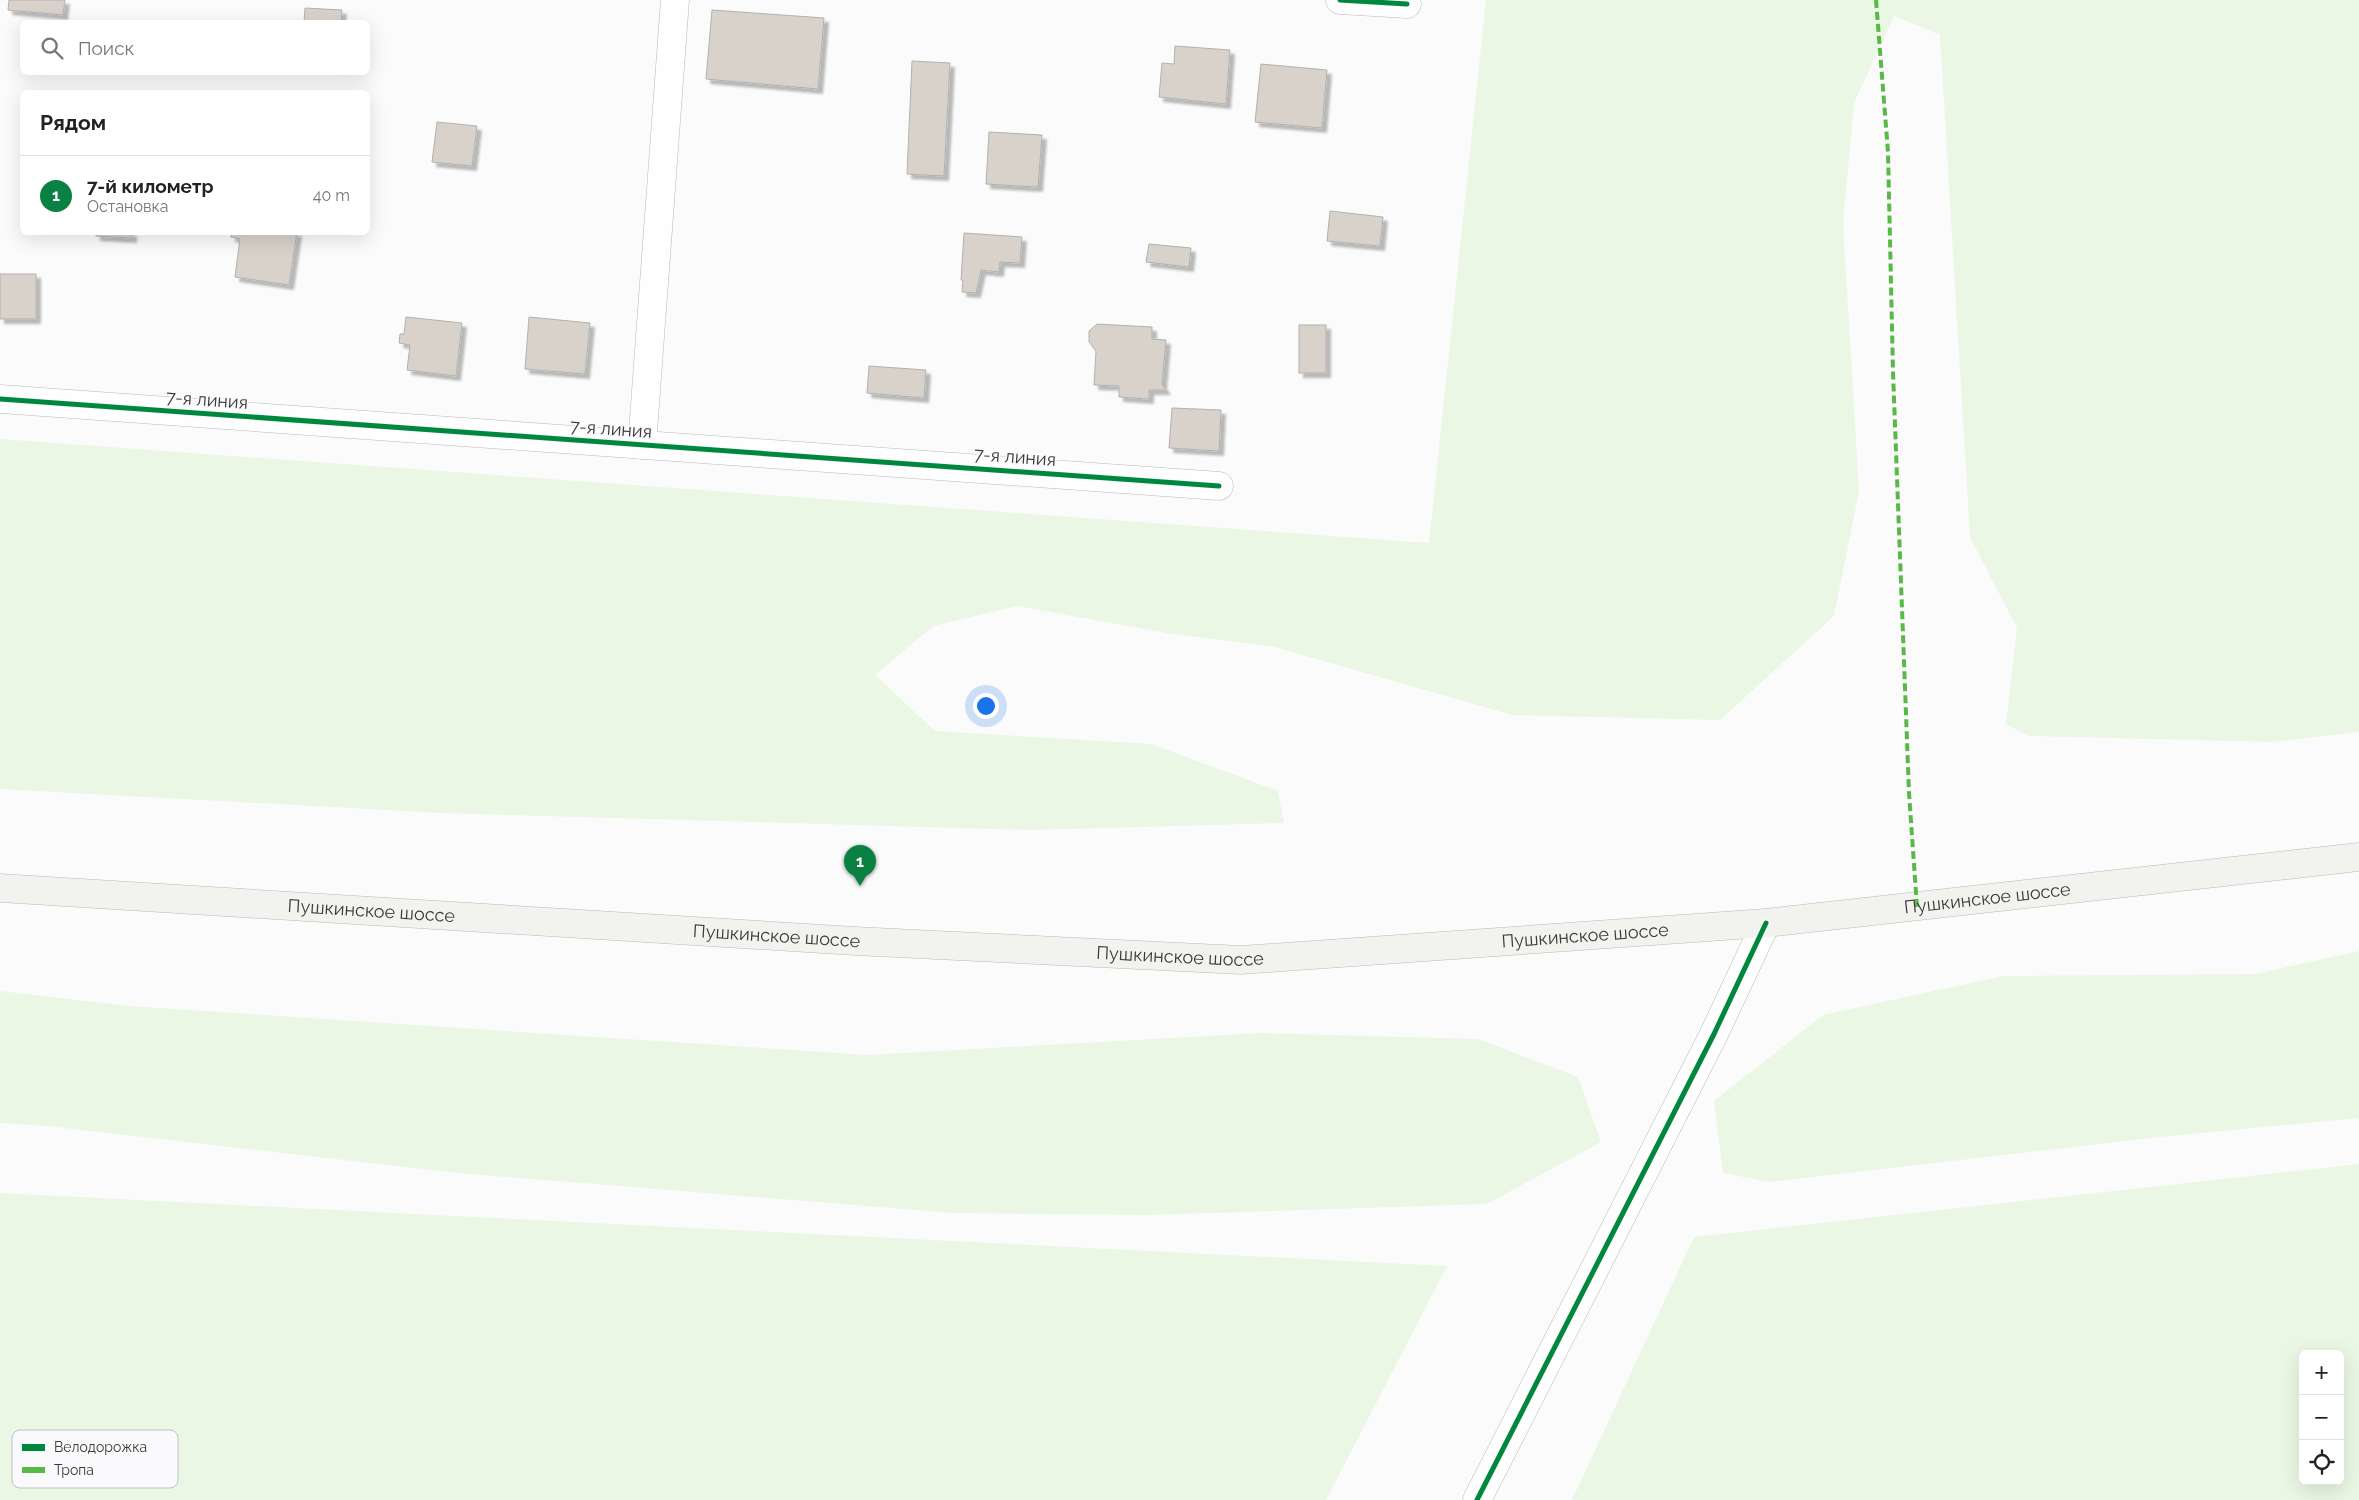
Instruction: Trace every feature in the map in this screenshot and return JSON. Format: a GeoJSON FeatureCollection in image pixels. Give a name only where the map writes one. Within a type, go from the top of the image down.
{"type":"FeatureCollection","features":[{"type":"Feature","properties":{"kind":"main road","name":"Пушкинское шоссе"},"geometry":{"type":"LineString","coordinates":[[0,888],[855,941],[1241,960],[1766,923],[2359,857]]}},
{"type":"Feature","properties":{"kind":"street"},"geometry":{"type":"LineString","coordinates":[[642,445],[675,0]]}},
{"type":"Feature","properties":{"kind":"street"},"geometry":{"type":"LineString","coordinates":[[1340,0],[1407,4]]}},
{"type":"Feature","properties":{"kind":"street","name":"7-я линия"},"geometry":{"type":"LineString","coordinates":[[0,399],[1219,486]]}},
{"type":"Feature","properties":{"kind":"street"},"geometry":{"type":"LineString","coordinates":[[1477,1500],[1714,1034],[1766,923]]}},
{"type":"Feature","properties":{"kind":"green space"},"geometry":{"type":"Polygon","coordinates":[[[1486,0],[2359,0],[2359,732],[2272,742],[2028,736],[2006,724],[2017,628],[1970,537],[1940,35],[1894,16],[1854,103],[1843,223],[1859,492],[1834,616],[1720,720],[1512,715],[1275,647],[1167,633],[1017,606],[933,626],[875,675],[935,731],[1151,744],[1278,791],[1284,823],[1031,830],[441,813],[0,789],[0,439],[1429,543],[1486,0]]]}},
{"type":"Feature","properties":{"kind":"green space"},"geometry":{"type":"Polygon","coordinates":[[[2359,951],[2359,1118],[2159,1137],[1770,1182],[1723,1173],[1714,1101],[1823,1015],[2003,976],[2255,974],[2359,951]]]}},
{"type":"Feature","properties":{"kind":"green space"},"geometry":{"type":"Polygon","coordinates":[[[0,991],[129,1006],[868,1055],[1260,1033],[1478,1039],[1578,1077],[1601,1142],[1487,1204],[1147,1215],[953,1213],[458,1173],[47,1126],[0,1123],[0,991]]]}},
{"type":"Feature","properties":{"kind":"green space"},"geometry":{"type":"Polygon","coordinates":[[[2359,1164],[2359,1500],[1572,1500],[1694,1237],[2359,1164]]]}},
{"type":"Feature","properties":{"kind":"green space"},"geometry":{"type":"Polygon","coordinates":[[[0,1193],[1447,1266],[1326,1500],[0,1500],[0,1193]]]}},
{"type":"Feature","properties":{"kind":"building"},"geometry":{"type":"Polygon","coordinates":[[[9,0],[65,0],[63,15],[8,10],[9,0]]]}},
{"type":"Feature","properties":{"kind":"building"},"geometry":{"type":"Polygon","coordinates":[[[305,8],[342,10],[341,20],[304,20],[305,8]]]}},
{"type":"Feature","properties":{"kind":"building"},"geometry":{"type":"Polygon","coordinates":[[[712,10],[824,18],[818,89],[706,79],[712,10]]]}},
{"type":"Feature","properties":{"kind":"building"},"geometry":{"type":"Polygon","coordinates":[[[1175,46],[1230,50],[1226,104],[1159,97],[1162,63],[1174,64],[1175,46]]]}},
{"type":"Feature","properties":{"kind":"building"},"geometry":{"type":"Polygon","coordinates":[[[912,61],[950,63],[944,176],[907,174],[912,61]]]}},
{"type":"Feature","properties":{"kind":"building"},"geometry":{"type":"Polygon","coordinates":[[[1261,64],[1327,70],[1322,128],[1255,122],[1261,64]]]}},
{"type":"Feature","properties":{"kind":"building"},"geometry":{"type":"Polygon","coordinates":[[[437,122],[477,126],[472,166],[432,162],[437,122]]]}},
{"type":"Feature","properties":{"kind":"building"},"geometry":{"type":"Polygon","coordinates":[[[989,132],[1042,135],[1038,187],[986,184],[989,132]]]}},
{"type":"Feature","properties":{"kind":"building"},"geometry":{"type":"Polygon","coordinates":[[[1330,211],[1383,217],[1380,246],[1327,241],[1330,211]]]}},
{"type":"Feature","properties":{"kind":"building"},"geometry":{"type":"Polygon","coordinates":[[[964,233],[1022,237],[1020,263],[1000,262],[999,272],[981,270],[976,293],[962,292],[964,233]]]}},
{"type":"Feature","properties":{"kind":"building"},"geometry":{"type":"Polygon","coordinates":[[[132,235],[132,238],[96,236],[132,235]]]}},
{"type":"Feature","properties":{"kind":"building"},"geometry":{"type":"Polygon","coordinates":[[[231,235],[297,235],[289,285],[235,277],[240,239],[231,237],[231,235]]]}},
{"type":"Feature","properties":{"kind":"building"},"geometry":{"type":"Polygon","coordinates":[[[1149,244],[1191,248],[1189,267],[1146,262],[1149,244]]]}},
{"type":"Feature","properties":{"kind":"building"},"geometry":{"type":"Polygon","coordinates":[[[0,274],[36,274],[36,319],[0,319],[0,274]]]}},
{"type":"Feature","properties":{"kind":"building"},"geometry":{"type":"Polygon","coordinates":[[[406,317],[462,323],[456,376],[407,370],[410,345],[399,343],[400,334],[404,334],[406,317]]]}},
{"type":"Feature","properties":{"kind":"building"},"geometry":{"type":"Polygon","coordinates":[[[529,317],[590,323],[585,374],[525,369],[529,317]]]}},
{"type":"Feature","properties":{"kind":"building"},"geometry":{"type":"Polygon","coordinates":[[[1097,324],[1152,327],[1152,339],[1166,340],[1162,385],[1166,390],[1149,390],[1149,399],[1119,397],[1119,386],[1094,385],[1096,351],[1089,342],[1089,331],[1097,324]]]}},
{"type":"Feature","properties":{"kind":"building"},"geometry":{"type":"Polygon","coordinates":[[[1299,325],[1326,325],[1326,373],[1299,373],[1299,325]]]}},
{"type":"Feature","properties":{"kind":"building"},"geometry":{"type":"Polygon","coordinates":[[[869,366],[926,370],[924,398],[867,393],[869,366]]]}},
{"type":"Feature","properties":{"kind":"building"},"geometry":{"type":"Polygon","coordinates":[[[1172,408],[1221,410],[1219,451],[1169,448],[1172,408]]]}},
{"type":"Feature","properties":{"kind":"marked path"},"geometry":{"type":"LineString","coordinates":[[1876,0],[1888,152],[1893,372],[1909,793],[1917,907]]}},
{"type":"Feature","properties":{"kind":"cycle path"},"geometry":{"type":"LineString","coordinates":[[1340,0],[1407,4]]}},
{"type":"Feature","properties":{"kind":"cycle path"},"geometry":{"type":"LineString","coordinates":[[0,399],[1219,486]]}},
{"type":"Feature","properties":{"kind":"cycle path"},"geometry":{"type":"LineString","coordinates":[[1477,1500],[1714,1034],[1766,923]]}},
{"type":"Feature","properties":{"kind":"place","name":"7-й километр"},"geometry":{"type":"Point","coordinates":[860,886]}}]}
